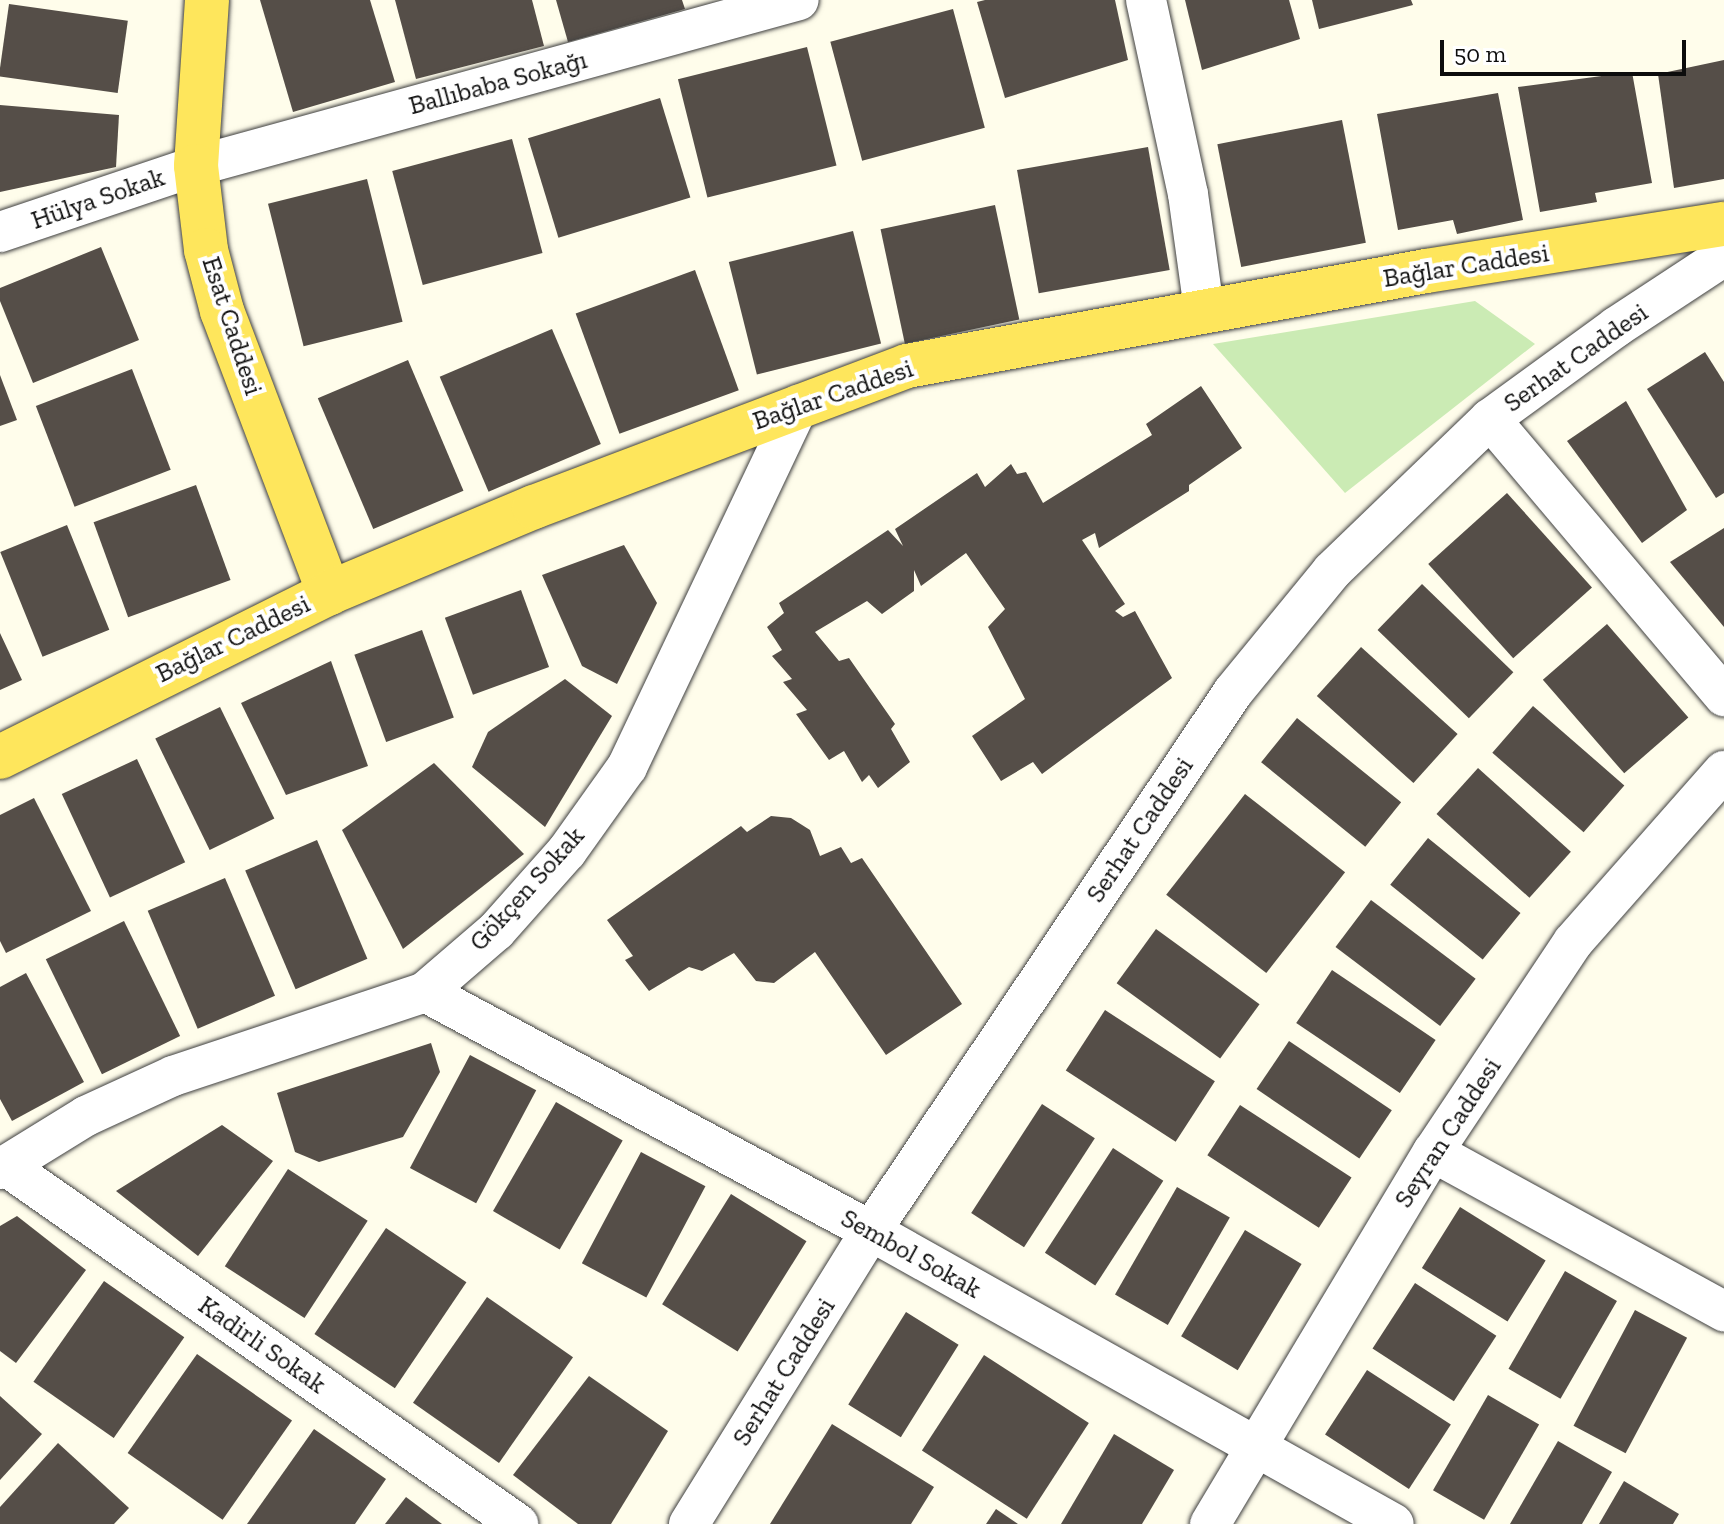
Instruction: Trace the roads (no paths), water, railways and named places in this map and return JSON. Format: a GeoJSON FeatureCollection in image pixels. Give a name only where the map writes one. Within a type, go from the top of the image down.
{"type":"FeatureCollection","features":[{"type":"Feature","properties":{"kind":"main road","name":"Esat Caddesi"},"geometry":{"type":"LineString","coordinates":[[207,0],[196,166],[206,250],[222,311],[329,593]]}},
{"type":"Feature","properties":{"kind":"main road","name":"Bağlar Caddesi"},"geometry":{"type":"LineString","coordinates":[[0,757],[329,593],[534,507],[907,366],[1204,310],[1724,224]]}},
{"type":"Feature","properties":{"kind":"street","name":"Ballıbaba Sokağı"},"geometry":{"type":"LineString","coordinates":[[196,166],[799,0]]}},
{"type":"Feature","properties":{"kind":"street"},"geometry":{"type":"LineString","coordinates":[[1146,0],[1188,194],[1204,310]]}},
{"type":"Feature","properties":{"kind":"street","name":"Hülya Sokak"},"geometry":{"type":"LineString","coordinates":[[0,232],[196,166]]}},
{"type":"Feature","properties":{"kind":"street","name":"Serhat Caddesi"},"geometry":{"type":"LineString","coordinates":[[689,1524],[871,1231],[1233,692],[1332,571],[1490,419],[1616,327],[1724,256]]}},
{"type":"Feature","properties":{"kind":"street","name":"Gökçen Sokak"},"geometry":{"type":"LineString","coordinates":[[3,1168],[86,1116],[173,1076],[425,992],[496,931],[567,851],[627,767],[799,405]]}},
{"type":"Feature","properties":{"kind":"street"},"geometry":{"type":"LineString","coordinates":[[1490,419],[1724,696]]}},
{"type":"Feature","properties":{"kind":"street","name":"Seyran Caddesi"},"geometry":{"type":"LineString","coordinates":[[1210,1524],[1433,1152],[1573,942],[1724,771]]}},
{"type":"Feature","properties":{"kind":"street","name":"Sembol Sokak"},"geometry":{"type":"LineString","coordinates":[[425,992],[871,1231],[1394,1524]]}},
{"type":"Feature","properties":{"kind":"street"},"geometry":{"type":"LineString","coordinates":[[1433,1152],[1724,1311]]}},
{"type":"Feature","properties":{"kind":"street","name":"Kadirli Sokak"},"geometry":{"type":"LineString","coordinates":[[3,1168],[518,1524]]}}]}
